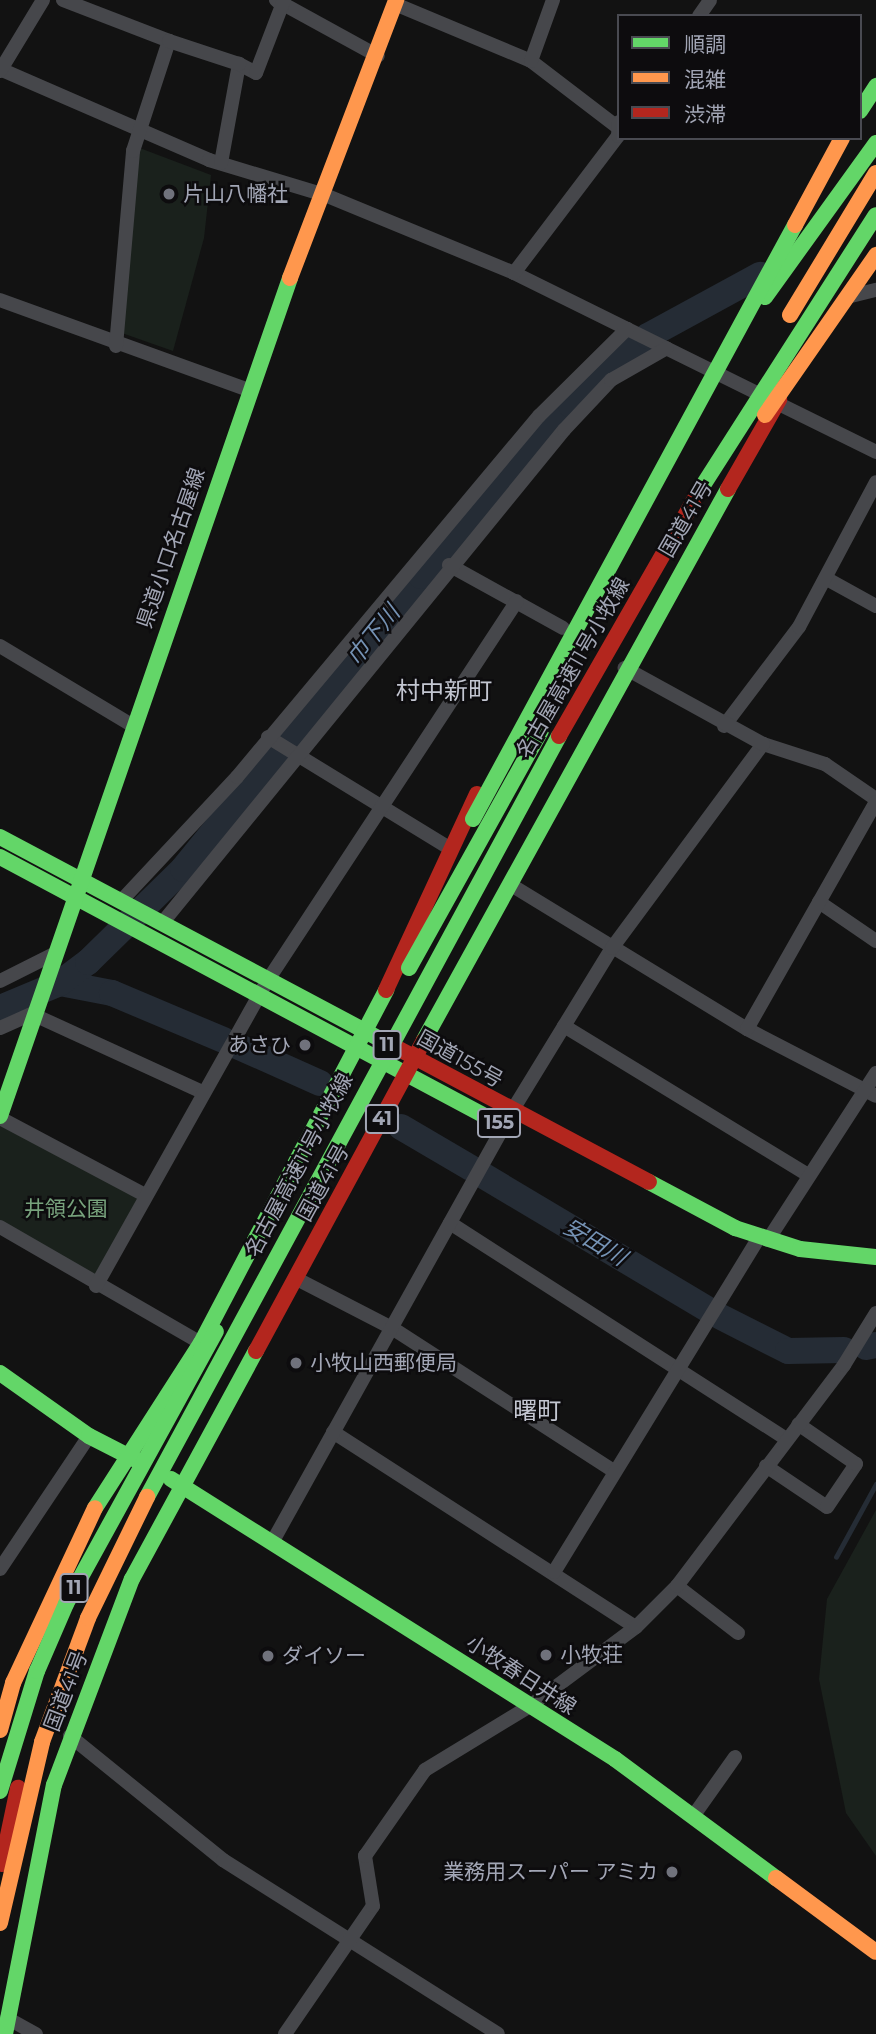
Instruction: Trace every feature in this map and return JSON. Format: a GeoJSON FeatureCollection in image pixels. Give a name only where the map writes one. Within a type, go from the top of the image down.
{"type":"FeatureCollection","features":[{"type":"Feature","properties":{"kind":"main road","name":"県道小口名古屋線"},"geometry":{"type":"LineString","coordinates":[[0,1117],[76,878],[133,726],[248,390],[378,57],[396,2]]}},
{"type":"Feature","properties":{"kind":"main road"},"geometry":{"type":"LineString","coordinates":[[862,108],[876,86]]}},
{"type":"Feature","properties":{"kind":"main road"},"geometry":{"type":"LineString","coordinates":[[419,948],[435,896],[514,736],[841,140]]}},
{"type":"Feature","properties":{"kind":"main road","name":"国道41号"},"geometry":{"type":"LineString","coordinates":[[0,1730],[7,1678],[84,1525],[201,1343],[358,1048],[449,848],[563,628],[709,372],[876,143]]}},
{"type":"Feature","properties":{"kind":"main road","name":"11"},"geometry":{"type":"LineString","coordinates":[[419,948],[645,555],[876,173]]}},
{"type":"Feature","properties":{"kind":"main road","name":"名古屋高速11号小牧線"},"geometry":{"type":"LineString","coordinates":[[0,1923],[42,1742],[88,1618],[372,1071],[601,658],[760,388],[876,215]]}},
{"type":"Feature","properties":{"kind":"main road"},"geometry":{"type":"LineString","coordinates":[[601,658],[680,554],[825,320],[876,254]]}},
{"type":"Feature","properties":{"kind":"main road","name":"国道41号"},"geometry":{"type":"LineString","coordinates":[[6,2026],[24,1913],[70,1736],[132,1579],[180,1485],[511,885],[625,668],[775,407],[876,254]]}},
{"type":"Feature","properties":{"kind":"main road","name":"国道155号"},"geometry":{"type":"LineString","coordinates":[[0,837],[415,1058],[508,1118]]}},
{"type":"Feature","properties":{"kind":"main road","name":"国道155号"},"geometry":{"type":"LineString","coordinates":[[0,857],[407,1074],[508,1118],[760,1243],[823,1270],[876,1272]]}},
{"type":"Feature","properties":{"kind":"main road","name":"名古屋高速11号小牧線"},"geometry":{"type":"LineString","coordinates":[[0,1791],[37,1671],[66,1604],[180,1399],[419,948]]}},
{"type":"Feature","properties":{"kind":"main road","name":"国道155号"},"geometry":{"type":"LineString","coordinates":[[760,1243],[876,1257]]}},
{"type":"Feature","properties":{"kind":"main road","name":"小牧春日井線"},"geometry":{"type":"LineString","coordinates":[[0,1373],[89,1436],[128,1455],[274,1539],[530,1706],[694,1815],[876,1952]]}},
{"type":"Feature","properties":{"kind":"main road"},"geometry":{"type":"LineString","coordinates":[[0,1871],[54,1657],[180,1399]]}},
{"type":"Feature","properties":{"kind":"street"},"geometry":{"type":"LineString","coordinates":[[43,0],[0,70],[221,163],[325,195],[514,273],[667,348],[775,407],[876,452]]}},
{"type":"Feature","properties":{"kind":"street"},"geometry":{"type":"LineString","coordinates":[[63,0],[169,41],[239,64],[256,73],[281,1],[378,57]]}},
{"type":"Feature","properties":{"kind":"street"},"geometry":{"type":"LineString","coordinates":[[531,61],[553,0]]}},
{"type":"Feature","properties":{"kind":"street"},"geometry":{"type":"LineString","coordinates":[[396,2],[531,61],[617,124]]}},
{"type":"Feature","properties":{"kind":"street"},"geometry":{"type":"LineString","coordinates":[[116,346],[133,151],[142,131],[169,41]]}},
{"type":"Feature","properties":{"kind":"street"},"geometry":{"type":"LineString","coordinates":[[221,163],[239,64]]}},
{"type":"Feature","properties":{"kind":"street"},"geometry":{"type":"LineString","coordinates":[[514,273],[617,137]]}},
{"type":"Feature","properties":{"kind":"street"},"geometry":{"type":"LineString","coordinates":[[848,298],[876,290]]}},
{"type":"Feature","properties":{"kind":"street"},"geometry":{"type":"LineString","coordinates":[[0,300],[116,346],[248,390]]}},
{"type":"Feature","properties":{"kind":"street"},"geometry":{"type":"LineString","coordinates":[[125,904],[503,456],[627,330]]}},
{"type":"Feature","properties":{"kind":"street"},"geometry":{"type":"LineString","coordinates":[[158,920],[449,565],[611,380],[667,348]]}},
{"type":"Feature","properties":{"kind":"street"},"geometry":{"type":"LineString","coordinates":[[724,726],[827,579],[876,482]]}},
{"type":"Feature","properties":{"kind":"street"},"geometry":{"type":"LineString","coordinates":[[449,565],[563,628]]}},
{"type":"Feature","properties":{"kind":"street"},"geometry":{"type":"LineString","coordinates":[[827,579],[876,606]]}},
{"type":"Feature","properties":{"kind":"street"},"geometry":{"type":"LineString","coordinates":[[96,1286],[143,1194],[268,980],[383,811],[517,601]]}},
{"type":"Feature","properties":{"kind":"street"},"geometry":{"type":"LineString","coordinates":[[0,646],[133,726]]}},
{"type":"Feature","properties":{"kind":"street"},"geometry":{"type":"LineString","coordinates":[[625,668],[724,726],[762,744],[825,764],[876,801],[747,1029]]}},
{"type":"Feature","properties":{"kind":"street"},"geometry":{"type":"LineString","coordinates":[[268,737],[383,811],[449,848]]}},
{"type":"Feature","properties":{"kind":"street"},"geometry":{"type":"LineString","coordinates":[[274,1539],[508,1118],[564,1026],[612,948],[762,744]]}},
{"type":"Feature","properties":{"kind":"street"},"geometry":{"type":"LineString","coordinates":[[511,885],[747,1029],[869,1094]]}},
{"type":"Feature","properties":{"kind":"street"},"geometry":{"type":"LineString","coordinates":[[819,902],[876,941]]}},
{"type":"Feature","properties":{"kind":"street"},"geometry":{"type":"LineString","coordinates":[[0,981],[52,955]]}},
{"type":"Feature","properties":{"kind":"street"},"geometry":{"type":"LineString","coordinates":[[0,1028],[32,1014],[202,1093]]}},
{"type":"Feature","properties":{"kind":"street"},"geometry":{"type":"LineString","coordinates":[[564,1026],[808,1175]]}},
{"type":"Feature","properties":{"kind":"street"},"geometry":{"type":"LineString","coordinates":[[554,1572],[614,1471],[760,1243],[869,1094],[876,1073]]}},
{"type":"Feature","properties":{"kind":"street"},"geometry":{"type":"LineString","coordinates":[[0,1117],[143,1194]]}},
{"type":"Feature","properties":{"kind":"street"},"geometry":{"type":"LineString","coordinates":[[450,1223],[786,1439]]}},
{"type":"Feature","properties":{"kind":"street"},"geometry":{"type":"LineString","coordinates":[[0,1227],[96,1286],[201,1343]]}},
{"type":"Feature","properties":{"kind":"street"},"geometry":{"type":"LineString","coordinates":[[295,1278],[392,1328],[614,1471]]}},
{"type":"Feature","properties":{"kind":"street"},"geometry":{"type":"LineString","coordinates":[[285,2034],[373,1906],[365,1856],[425,1770],[530,1706],[636,1627],[677,1586],[798,1424],[876,1313]]}},
{"type":"Feature","properties":{"kind":"street"},"geometry":{"type":"LineString","coordinates":[[766,1466],[827,1507],[856,1464],[798,1424]]}},
{"type":"Feature","properties":{"kind":"street"},"geometry":{"type":"LineString","coordinates":[[333,1432],[636,1627]]}},
{"type":"Feature","properties":{"kind":"street"},"geometry":{"type":"LineString","coordinates":[[0,1569],[89,1436]]}},
{"type":"Feature","properties":{"kind":"street"},"geometry":{"type":"LineString","coordinates":[[677,1586],[738,1633]]}},
{"type":"Feature","properties":{"kind":"street"},"geometry":{"type":"LineString","coordinates":[[70,1736],[193,1839],[349,1943],[498,2034]]}},
{"type":"Feature","properties":{"kind":"street"},"geometry":{"type":"LineString","coordinates":[[694,1815],[735,1757]]}},
{"type":"Feature","properties":{"kind":"street"},"geometry":{"type":"LineString","coordinates":[[6,2026],[36,2034]]}},
{"type":"Feature","properties":{"kind":"green space"},"geometry":{"type":"Polygon","coordinates":[[[137,147],[211,175],[204,238],[173,351],[119,332],[137,147]]]}},
{"type":"Feature","properties":{"kind":"green space","name":"井領公園"},"geometry":{"type":"Polygon","coordinates":[[[0,1118],[143,1194],[96,1286],[0,1227],[0,1118]]]}},
{"type":"Feature","properties":{"kind":"green space"},"geometry":{"type":"Polygon","coordinates":[[[876,1510],[876,1856],[846,1813],[819,1679],[827,1599],[876,1510]]]}},
{"type":"Feature","properties":{"kind":"waterway","name":"巾下川"},"geometry":{"type":"LineString","coordinates":[[0,1008],[60,983],[88,962],[183,869],[421,576],[571,405],[648,336],[760,275]]}},
{"type":"Feature","properties":{"kind":"waterway","name":"安田川"},"geometry":{"type":"LineString","coordinates":[[60,983],[112,993],[223,1040]]}},
{"type":"Feature","properties":{"kind":"waterway","name":"安田川"},"geometry":{"type":"LineString","coordinates":[[237,1046],[320,1083]]}},
{"type":"Feature","properties":{"kind":"waterway","name":"安田川"},"geometry":{"type":"LineString","coordinates":[[401,1127],[471,1168]]}},
{"type":"Feature","properties":{"kind":"waterway","name":"安田川"},"geometry":{"type":"LineString","coordinates":[[484,1176],[707,1309]]}},
{"type":"Feature","properties":{"kind":"waterway","name":"安田川"},"geometry":{"type":"LineString","coordinates":[[721,1317],[788,1351],[844,1350]]}},
{"type":"Feature","properties":{"kind":"waterway","name":"安田川"},"geometry":{"type":"LineString","coordinates":[[866,1347],[876,1345]]}},
{"type":"Feature","properties":{"kind":"waterway"},"geometry":{"type":"LineString","coordinates":[[836,1557],[876,1484]]}},
{"type":"Feature","properties":{"kind":"traffic: fast"},"geometry":{"type":"LineString","coordinates":[[862,108],[876,86]]}},
{"type":"Feature","properties":{"kind":"traffic: fast"},"geometry":{"type":"LineString","coordinates":[[765,297],[876,143]]}},
{"type":"Feature","properties":{"kind":"traffic: fast"},"geometry":{"type":"LineString","coordinates":[[700,490],[876,215]]}},
{"type":"Feature","properties":{"kind":"traffic: fast"},"geometry":{"type":"LineString","coordinates":[[473,819],[795,225]]}},
{"type":"Feature","properties":{"kind":"traffic: fast"},"geometry":{"type":"LineString","coordinates":[[0,1116],[290,278]]}},
{"type":"Feature","properties":{"kind":"traffic: fast"},"geometry":{"type":"LineString","coordinates":[[424,1040],[728,489]]}},
{"type":"Feature","properties":{"kind":"traffic: fast"},"geometry":{"type":"LineString","coordinates":[[409,968],[541,731]]}},
{"type":"Feature","properties":{"kind":"traffic: fast"},"geometry":{"type":"LineString","coordinates":[[147,1497],[559,736]]}},
{"type":"Feature","properties":{"kind":"traffic: fast"},"geometry":{"type":"LineString","coordinates":[[0,837],[384,1041]]}},
{"type":"Feature","properties":{"kind":"traffic: fast"},"geometry":{"type":"LineString","coordinates":[[0,857],[496,1122]]}},
{"type":"Feature","properties":{"kind":"traffic: fast"},"geometry":{"type":"LineString","coordinates":[[95,1508],[201,1343],[386,990]]}},
{"type":"Feature","properties":{"kind":"traffic: fast"},"geometry":{"type":"LineString","coordinates":[[649,1182],[735,1228],[800,1249],[876,1257]]}},
{"type":"Feature","properties":{"kind":"traffic: fast"},"geometry":{"type":"LineString","coordinates":[[0,1791],[37,1671],[66,1604],[216,1331]]}},
{"type":"Feature","properties":{"kind":"traffic: fast"},"geometry":{"type":"LineString","coordinates":[[5,2034],[54,1785],[132,1579],[256,1351]]}},
{"type":"Feature","properties":{"kind":"traffic: fast"},"geometry":{"type":"LineString","coordinates":[[0,1373],[89,1436],[142,1463]]}},
{"type":"Feature","properties":{"kind":"traffic: fast"},"geometry":{"type":"LineString","coordinates":[[171,1479],[615,1759],[776,1878]]}},
{"type":"Feature","properties":{"kind":"traffic: slow"},"geometry":{"type":"LineString","coordinates":[[290,278],[396,0]]}},
{"type":"Feature","properties":{"kind":"traffic: slow"},"geometry":{"type":"LineString","coordinates":[[795,225],[841,140]]}},
{"type":"Feature","properties":{"kind":"traffic: slow"},"geometry":{"type":"LineString","coordinates":[[790,315],[876,173]]}},
{"type":"Feature","properties":{"kind":"traffic: slow"},"geometry":{"type":"LineString","coordinates":[[765,415],[876,255]]}},
{"type":"Feature","properties":{"kind":"traffic: slow"},"geometry":{"type":"LineString","coordinates":[[0,1923],[42,1742],[88,1618],[147,1497]]}},
{"type":"Feature","properties":{"kind":"traffic: slow"},"geometry":{"type":"LineString","coordinates":[[0,1730],[13,1683],[95,1508]]}},
{"type":"Feature","properties":{"kind":"traffic: slow"},"geometry":{"type":"LineString","coordinates":[[776,1878],[876,1952]]}},
{"type":"Feature","properties":{"kind":"traffic: jam"},"geometry":{"type":"LineString","coordinates":[[728,489],[779,400]]}},
{"type":"Feature","properties":{"kind":"traffic: jam"},"geometry":{"type":"LineString","coordinates":[[559,736],[700,490]]}},
{"type":"Feature","properties":{"kind":"traffic: jam"},"geometry":{"type":"LineString","coordinates":[[386,990],[477,794]]}},
{"type":"Feature","properties":{"kind":"traffic: jam"},"geometry":{"type":"LineString","coordinates":[[256,1351],[424,1040]]}},
{"type":"Feature","properties":{"kind":"traffic: jam"},"geometry":{"type":"LineString","coordinates":[[384,1041],[649,1182]]}},
{"type":"Feature","properties":{"kind":"traffic: jam"},"geometry":{"type":"LineString","coordinates":[[2,1864],[18,1788]]}},
{"type":"Feature","properties":{"kind":"place","name":"片山八幡社"},"geometry":{"type":"Point","coordinates":[169,194]}},
{"type":"Feature","properties":{"kind":"place","name":"あさひ"},"geometry":{"type":"Point","coordinates":[305,1045]}},
{"type":"Feature","properties":{"kind":"place","name":"小牧山西郵便局"},"geometry":{"type":"Point","coordinates":[296,1363]}},
{"type":"Feature","properties":{"kind":"place","name":"小牧荘"},"geometry":{"type":"Point","coordinates":[546,1655]}},
{"type":"Feature","properties":{"kind":"place","name":"ダイソー"},"geometry":{"type":"Point","coordinates":[268,1656]}},
{"type":"Feature","properties":{"kind":"place","name":"業務用スーパー アミカ"},"geometry":{"type":"Point","coordinates":[672,1872]}},
{"type":"Feature","properties":{"kind":"district","name":"村中新町"},"geometry":{"type":"Point","coordinates":[444,691]}},
{"type":"Feature","properties":{"kind":"district","name":"曙町"},"geometry":{"type":"Point","coordinates":[537,1411]}}]}
